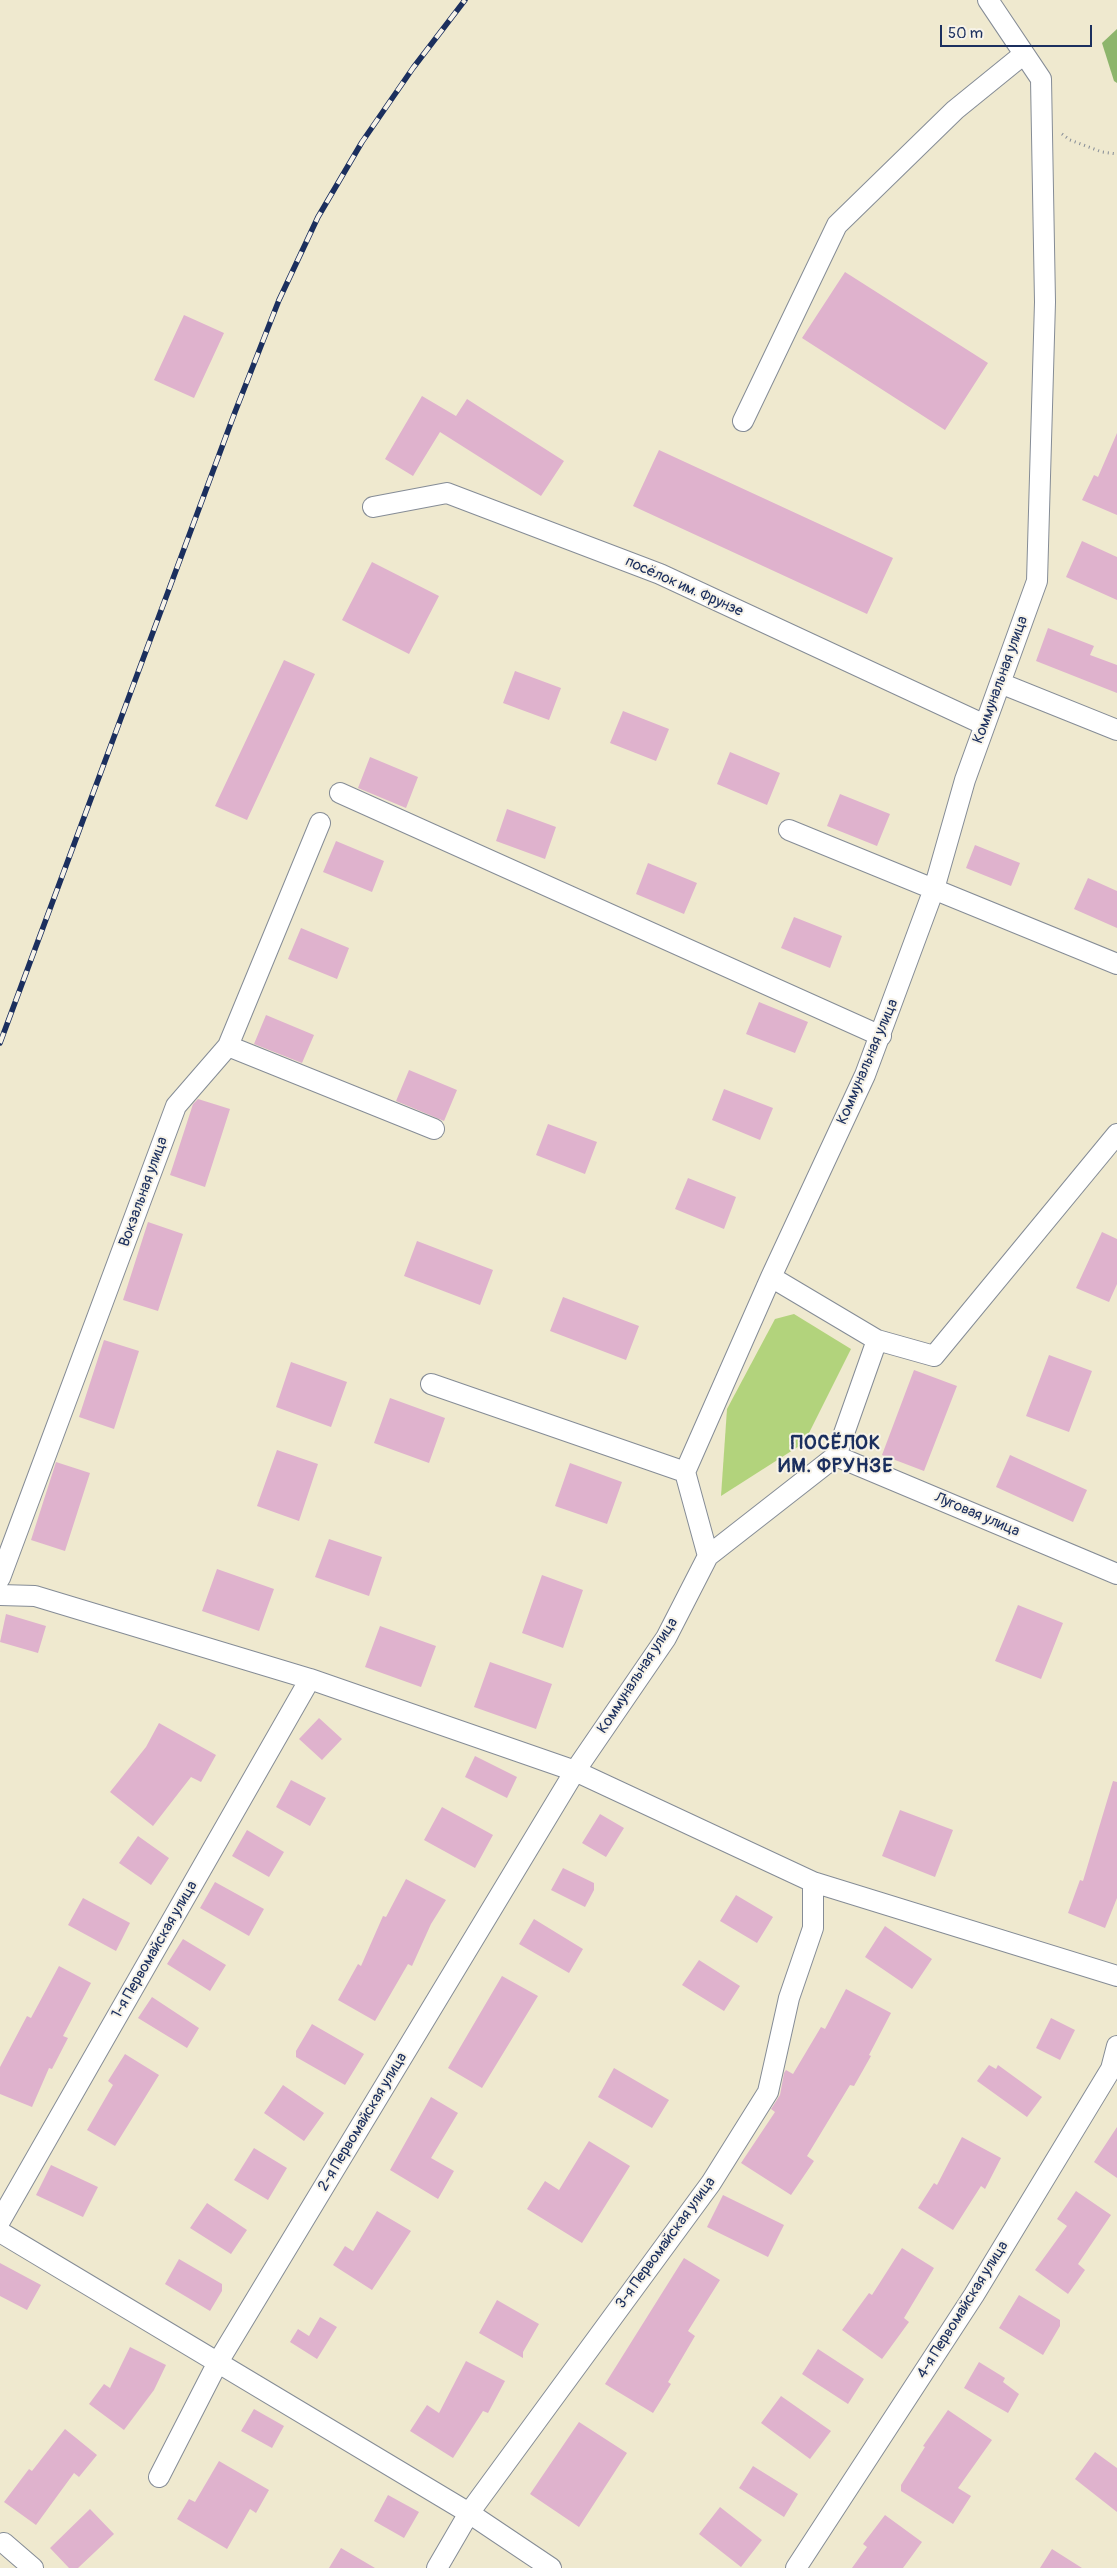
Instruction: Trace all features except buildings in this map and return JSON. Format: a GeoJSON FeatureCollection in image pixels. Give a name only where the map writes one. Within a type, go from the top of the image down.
{"type":"FeatureCollection","features":[{"type":"Feature","properties":{"kind":"street","name":"Коммунальная улица"},"geometry":{"type":"LineString","coordinates":[[685,1472],[771,1277],[866,1074],[934,889],[965,780],[1037,581],[1045,302],[1041,79],[988,0]]}},
{"type":"Feature","properties":{"kind":"street"},"geometry":{"type":"LineString","coordinates":[[743,421],[837,225],[955,110],[1024,54]]}},
{"type":"Feature","properties":{"kind":"street","name":"посёлок им. Фрунзе"},"geometry":{"type":"LineString","coordinates":[[373,507],[447,493],[660,574],[984,725]]}},
{"type":"Feature","properties":{"kind":"street"},"geometry":{"type":"LineString","coordinates":[[1000,683],[1117,730]]}},
{"type":"Feature","properties":{"kind":"street"},"geometry":{"type":"LineString","coordinates":[[340,793],[881,1036]]}},
{"type":"Feature","properties":{"kind":"street","name":"Вокзальная улица"},"geometry":{"type":"LineString","coordinates":[[0,1578],[176,1106],[228,1046],[320,823]]}},
{"type":"Feature","properties":{"kind":"street"},"geometry":{"type":"LineString","coordinates":[[789,830],[1117,964]]}},
{"type":"Feature","properties":{"kind":"street"},"geometry":{"type":"LineString","coordinates":[[228,1046],[434,1129]]}},
{"type":"Feature","properties":{"kind":"street"},"geometry":{"type":"LineString","coordinates":[[771,1277],[877,1340],[934,1356],[1117,1134]]}},
{"type":"Feature","properties":{"kind":"street"},"geometry":{"type":"LineString","coordinates":[[431,1384],[685,1472],[708,1556],[836,1456],[877,1340]]}},
{"type":"Feature","properties":{"kind":"street","name":"Луговая улица"},"geometry":{"type":"LineString","coordinates":[[836,1456],[1117,1574]]}},
{"type":"Feature","properties":{"kind":"street","name":"Коммунальная улица"},"geometry":{"type":"LineString","coordinates":[[575,1771],[666,1638],[708,1556]]}},
{"type":"Feature","properties":{"kind":"street"},"geometry":{"type":"LineString","coordinates":[[0,1595],[35,1596],[310,1679],[575,1771],[813,1882],[1117,1976]]}},
{"type":"Feature","properties":{"kind":"street","name":"1-я Первомайская улица"},"geometry":{"type":"LineString","coordinates":[[0,2221],[310,1679]]}},
{"type":"Feature","properties":{"kind":"street","name":"2-я Первомайская улица"},"geometry":{"type":"LineString","coordinates":[[158,2477],[218,2362],[575,1771]]}},
{"type":"Feature","properties":{"kind":"street","name":"3-я Первомайская улица"},"geometry":{"type":"LineString","coordinates":[[437,2568],[468,2513],[711,2183],[768,2092],[789,1998],[813,1928],[813,1882]]}},
{"type":"Feature","properties":{"kind":"street","name":"4-я Первомайская улица"},"geometry":{"type":"LineString","coordinates":[[796,2568],[974,2295],[1111,2068],[1117,2046]]}},
{"type":"Feature","properties":{"kind":"street"},"geometry":{"type":"LineString","coordinates":[[0,2232],[468,2513],[551,2568]]}},
{"type":"Feature","properties":{"kind":"street"},"geometry":{"type":"LineString","coordinates":[[4,2543],[32,2568]]}},
{"type":"Feature","properties":{"kind":"path"},"geometry":{"type":"LineString","coordinates":[[1041,118],[1070,140],[1102,152],[1117,154]]}},
{"type":"Feature","properties":{"kind":"green space"},"geometry":{"type":"Polygon","coordinates":[[[1117,29],[1117,83],[1114,81],[1102,43],[1117,29]]]}},
{"type":"Feature","properties":{"kind":"green space"},"geometry":{"type":"Polygon","coordinates":[[[794,1314],[851,1349],[804,1443],[721,1496],[727,1409],[775,1319],[794,1314]]]}},
{"type":"Feature","properties":{"kind":"railway"},"geometry":{"type":"LineString","coordinates":[[0,1043],[235,412],[279,300],[318,217],[362,142],[413,68],[465,0]]}},
{"type":"Feature","properties":{"kind":"district","name":"ПОСЁЛОК ИМ. ФРУНЗЕ"},"geometry":{"type":"Point","coordinates":[836,1456]}}]}
